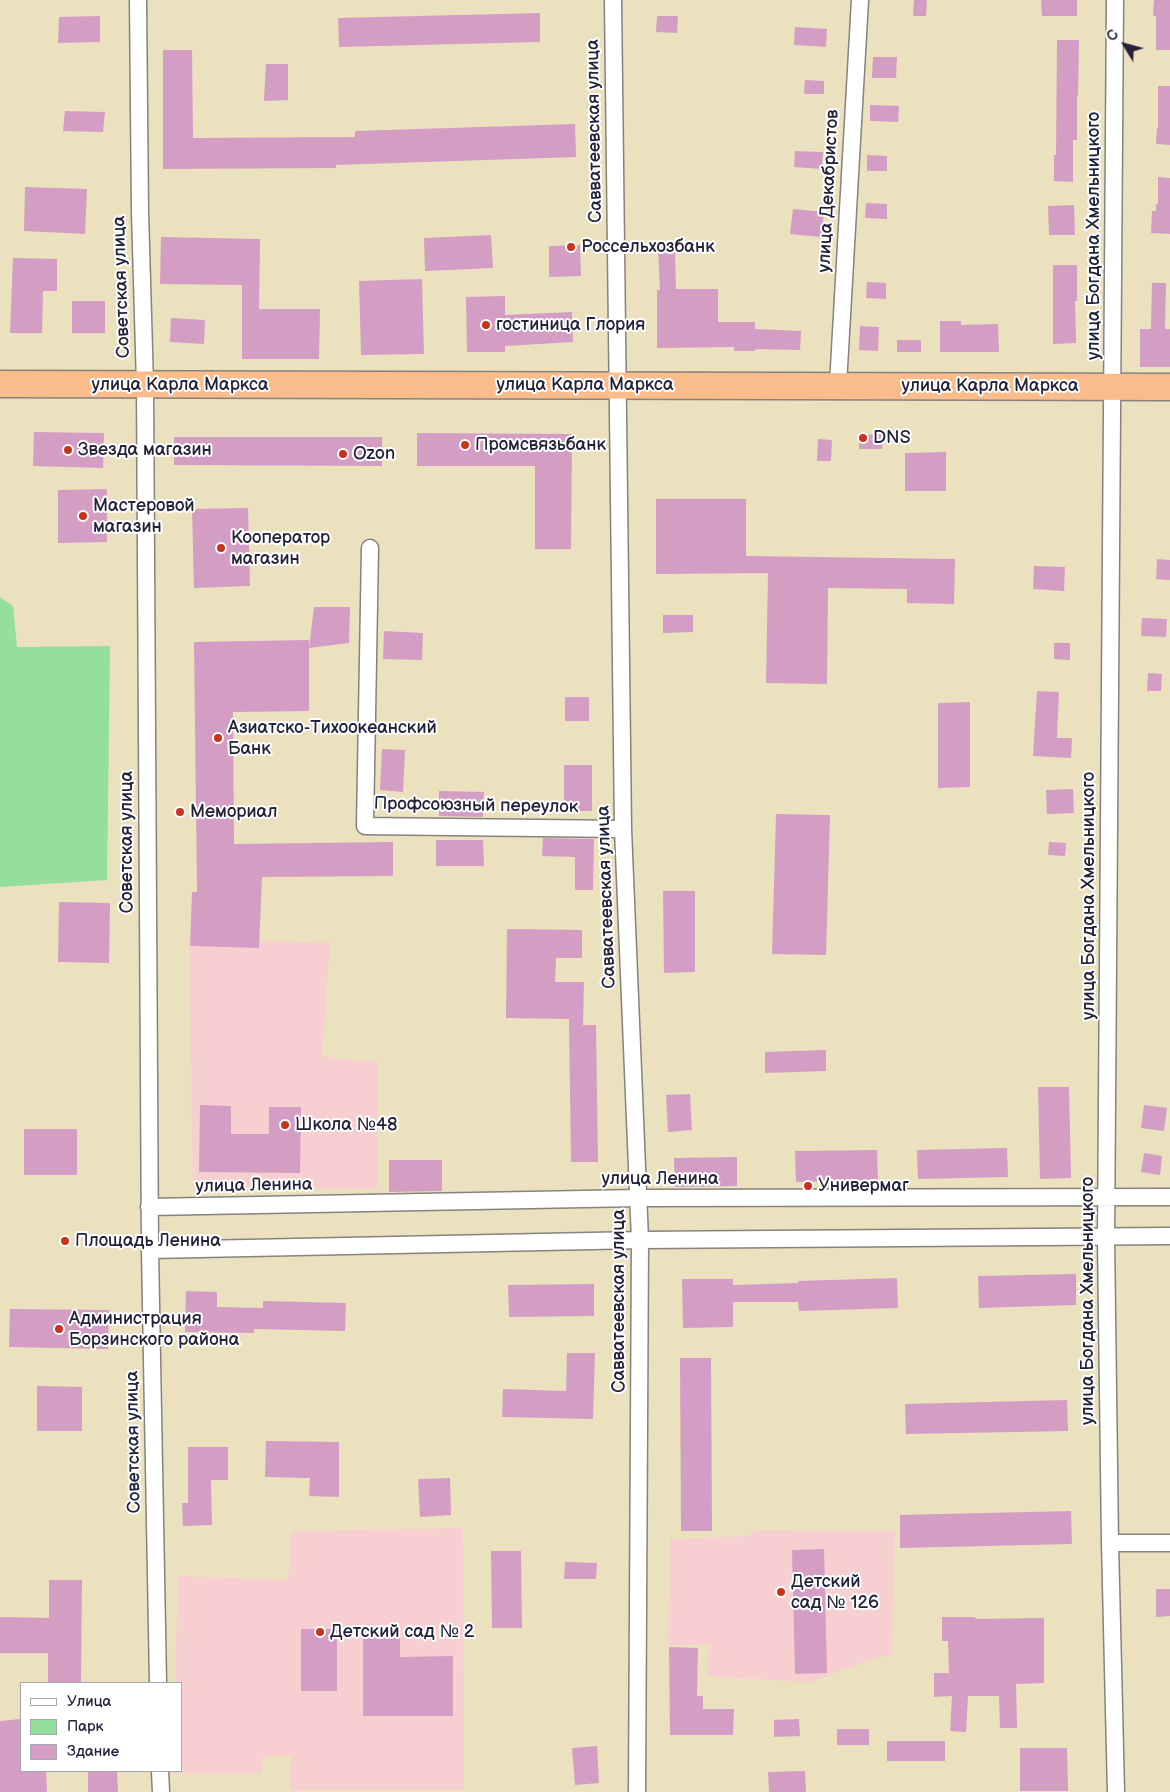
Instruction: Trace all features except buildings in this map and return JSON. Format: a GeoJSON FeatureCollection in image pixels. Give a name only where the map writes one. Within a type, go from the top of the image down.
{"type":"FeatureCollection","features":[{"type":"Feature","properties":{"kind":"highway","name":"улица Карла Маркса"},"geometry":{"type":"LineString","coordinates":[[0,384],[1170,387]]}},
{"type":"Feature","properties":{"kind":"street","name":"Советская улица"},"geometry":{"type":"LineString","coordinates":[[138,0],[144,385],[149,1208],[158,1682]]}},
{"type":"Feature","properties":{"kind":"street","name":"Савватеевская улица"},"geometry":{"type":"LineString","coordinates":[[613,0],[623,829],[640,1240],[637,1792]]}},
{"type":"Feature","properties":{"kind":"street","name":"улица Декабристов"},"geometry":{"type":"LineString","coordinates":[[838,385],[860,0]]}},
{"type":"Feature","properties":{"kind":"street","name":"улица Богдана Хмельницкого"},"geometry":{"type":"LineString","coordinates":[[1115,0],[1106,1237],[1110,1543],[1116,1792]]}},
{"type":"Feature","properties":{"kind":"street","name":"Профсоюзный переулок"},"geometry":{"type":"LineString","coordinates":[[370,548],[365,826],[623,829]]}},
{"type":"Feature","properties":{"kind":"street","name":"улица Ленина"},"geometry":{"type":"LineString","coordinates":[[149,1208],[638,1198],[1170,1198]]}},
{"type":"Feature","properties":{"kind":"street"},"geometry":{"type":"LineString","coordinates":[[150,1250],[640,1240],[1170,1236]]}},
{"type":"Feature","properties":{"kind":"street"},"geometry":{"type":"LineString","coordinates":[[1110,1543],[1170,1542]]}},
{"type":"Feature","properties":{"kind":"street"},"geometry":{"type":"LineString","coordinates":[[160,1772],[160,1792]]}},
{"type":"Feature","properties":{"kind":"shaded area","name":"Школа №48"},"geometry":{"type":"Polygon","coordinates":[[[189,938],[330,943],[322,1056],[378,1063],[377,1189],[193,1187],[189,938]]]}},
{"type":"Feature","properties":{"kind":"shaded area","name":"Детский сад № 2"},"geometry":{"type":"Polygon","coordinates":[[[463,1528],[464,1790],[290,1790],[291,1756],[263,1757],[262,1773],[173,1773],[182,1772],[182,1682],[175,1682],[178,1576],[288,1580],[291,1531],[463,1528]]]}},
{"type":"Feature","properties":{"kind":"shaded area","name":"Детский сад № 126"},"geometry":{"type":"Polygon","coordinates":[[[753,1530],[895,1531],[891,1656],[876,1657],[811,1682],[707,1676],[709,1645],[668,1645],[670,1539],[751,1536],[753,1530]]]}},
{"type":"Feature","properties":{"kind":"green space"},"geometry":{"type":"Polygon","coordinates":[[[0,597],[13,606],[17,647],[110,646],[107,880],[0,887],[0,597]]]}},
{"type":"Feature","properties":{"kind":"place","name":"Россельхозбанк"},"geometry":{"type":"Point","coordinates":[571,247]}},
{"type":"Feature","properties":{"kind":"place","name":"гостиница Глория"},"geometry":{"type":"Point","coordinates":[486,325]}},
{"type":"Feature","properties":{"kind":"place","name":"DNS"},"geometry":{"type":"Point","coordinates":[863,438]}},
{"type":"Feature","properties":{"kind":"place","name":"Промсвязьбанк"},"geometry":{"type":"Point","coordinates":[465,445]}},
{"type":"Feature","properties":{"kind":"place","name":"Звезда магазин"},"geometry":{"type":"Point","coordinates":[68,450]}},
{"type":"Feature","properties":{"kind":"place","name":"Ozon"},"geometry":{"type":"Point","coordinates":[343,454]}},
{"type":"Feature","properties":{"kind":"place","name":"Мастеровой магазин"},"geometry":{"type":"Point","coordinates":[83,516]}},
{"type":"Feature","properties":{"kind":"place","name":"Кооператор магазин"},"geometry":{"type":"Point","coordinates":[221,548]}},
{"type":"Feature","properties":{"kind":"place","name":"Азиатско-Тихоокеанский Банк"},"geometry":{"type":"Point","coordinates":[218,738]}},
{"type":"Feature","properties":{"kind":"place","name":"Мемориал"},"geometry":{"type":"Point","coordinates":[180,812]}},
{"type":"Feature","properties":{"kind":"place","name":"Школа №48"},"geometry":{"type":"Point","coordinates":[285,1125]}},
{"type":"Feature","properties":{"kind":"place","name":"Универмаг"},"geometry":{"type":"Point","coordinates":[808,1186]}},
{"type":"Feature","properties":{"kind":"place","name":"Площадь Ленина"},"geometry":{"type":"Point","coordinates":[65,1241]}},
{"type":"Feature","properties":{"kind":"place","name":"Администрация Борзинского района"},"geometry":{"type":"Point","coordinates":[59,1329]}},
{"type":"Feature","properties":{"kind":"place","name":"Детский сад № 126"},"geometry":{"type":"Point","coordinates":[781,1592]}},
{"type":"Feature","properties":{"kind":"place","name":"Детский сад № 2"},"geometry":{"type":"Point","coordinates":[320,1632]}}]}
